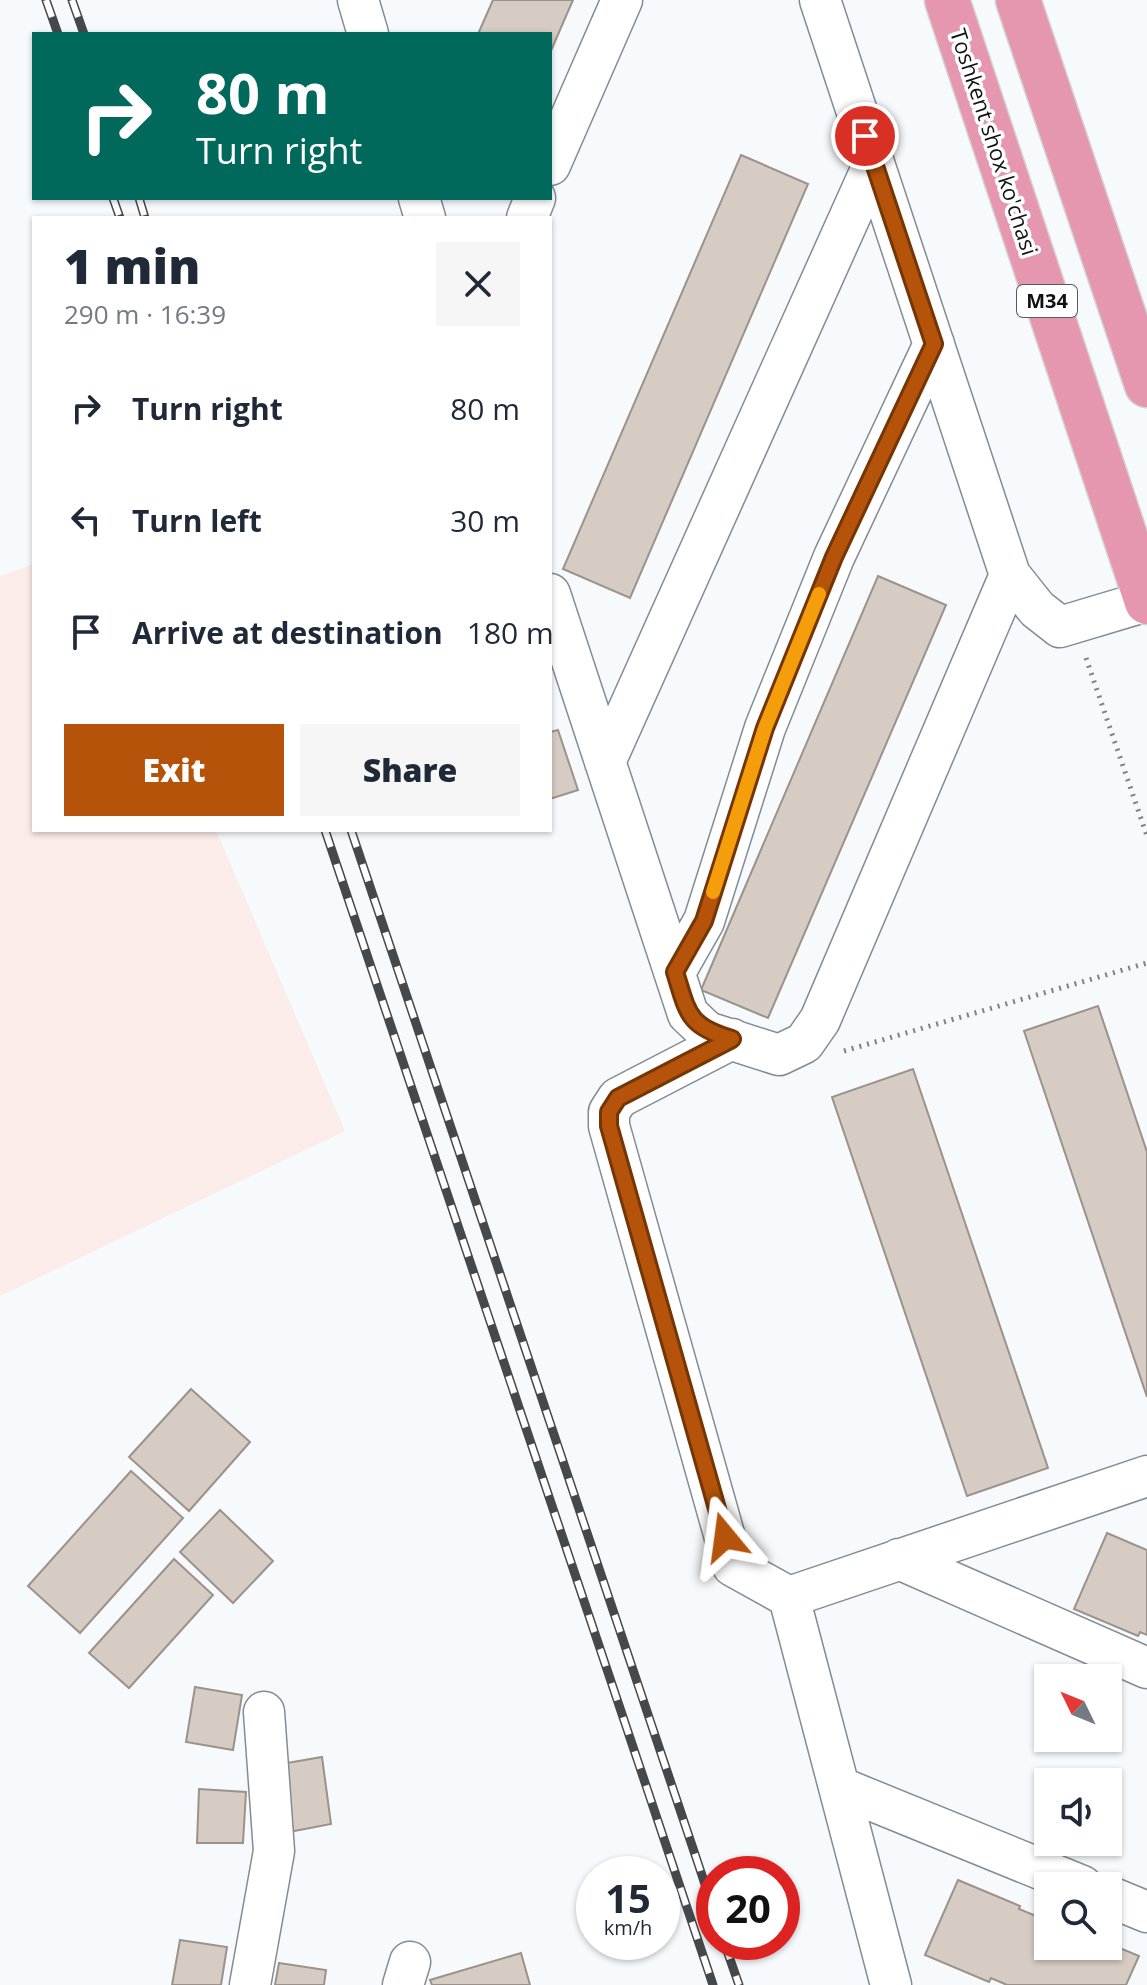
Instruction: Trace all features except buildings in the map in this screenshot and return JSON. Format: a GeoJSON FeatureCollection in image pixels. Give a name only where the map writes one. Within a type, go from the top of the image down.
{"type":"FeatureCollection","features":[{"type":"Feature","properties":{"kind":"main road","name":"Toshkent shox ko'chasi"},"geometry":{"type":"LineString","coordinates":[[947,0],[1147,602]]}},
{"type":"Feature","properties":{"kind":"main road"},"geometry":{"type":"LineString","coordinates":[[1018,0],[1147,385]]}},
{"type":"Feature","properties":{"kind":"street"},"geometry":{"type":"LineString","coordinates":[[358,0],[367,32]]}},
{"type":"Feature","properties":{"kind":"street"},"geometry":{"type":"LineString","coordinates":[[552,160],[622,0]]}},
{"type":"Feature","properties":{"kind":"street"},"geometry":{"type":"LineString","coordinates":[[820,0],[1010,575],[1037,609],[1060,627],[1147,602]]}},
{"type":"Feature","properties":{"kind":"street"},"geometry":{"type":"LineString","coordinates":[[605,762],[874,163]]}},
{"type":"Feature","properties":{"kind":"street"},"geometry":{"type":"LineString","coordinates":[[675,972],[704,921],[765,728],[834,557],[934,344]]}},
{"type":"Feature","properties":{"kind":"street"},"geometry":{"type":"LineString","coordinates":[[552,600],[688,1014],[707,1032],[779,1055],[804,1043],[820,1020],[1010,575]]}},
{"type":"Feature","properties":{"kind":"street"},"geometry":{"type":"LineString","coordinates":[[732,1039],[618,1098],[609,1112],[609,1126],[733,1566],[789,1597],[891,1985]]}},
{"type":"Feature","properties":{"kind":"street"},"geometry":{"type":"LineString","coordinates":[[789,1597],[1147,1476]]}},
{"type":"Feature","properties":{"kind":"street"},"geometry":{"type":"LineString","coordinates":[[899,1559],[1147,1668]]}},
{"type":"Feature","properties":{"kind":"street"},"geometry":{"type":"LineString","coordinates":[[250,1985],[274,1851],[264,1712]]}},
{"type":"Feature","properties":{"kind":"street"},"geometry":{"type":"LineString","coordinates":[[839,1787],[1048,1872]]}},
{"type":"Feature","properties":{"kind":"street"},"geometry":{"type":"LineString","coordinates":[[1122,1902],[1147,1912]]}},
{"type":"Feature","properties":{"kind":"path"},"geometry":{"type":"LineString","coordinates":[[1074,623],[1147,836]]}},
{"type":"Feature","properties":{"kind":"path"},"geometry":{"type":"LineString","coordinates":[[804,1043],[840,1053],[1147,963]]}},
{"type":"Feature","properties":{"kind":"shaded area"},"geometry":{"type":"Polygon","coordinates":[[[32,565],[32,832],[217,832],[345,1131],[0,1296],[0,576],[32,565]]]}},
{"type":"Feature","properties":{"kind":"railway"},"geometry":{"type":"LineString","coordinates":[[46,0],[57,32]]}},
{"type":"Feature","properties":{"kind":"railway"},"geometry":{"type":"LineString","coordinates":[[72,0],[83,32]]}},
{"type":"Feature","properties":{"kind":"railway"},"geometry":{"type":"LineString","coordinates":[[114,200],[119,216]]}},
{"type":"Feature","properties":{"kind":"railway"},"geometry":{"type":"LineString","coordinates":[[140,200],[144,216]]}},
{"type":"Feature","properties":{"kind":"railway"},"geometry":{"type":"LineString","coordinates":[[326,832],[713,1985]]}},
{"type":"Feature","properties":{"kind":"railway"},"geometry":{"type":"LineString","coordinates":[[352,832],[696,1857]]}},
{"type":"Feature","properties":{"kind":"railway"},"geometry":{"type":"LineString","coordinates":[[730,1960],[739,1985]]}},
{"type":"Feature","properties":{"kind":"slow traffic"},"geometry":{"type":"LineString","coordinates":[[713,892],[765,728],[819,594]]}},
{"type":"Feature","properties":{"kind":"route"},"geometry":{"type":"LineString","coordinates":[[725,1537],[609,1126],[609,1112],[618,1098],[732,1039],[707,1032],[688,1014],[675,972],[704,921],[765,728],[834,557],[934,344],[865,136]]}}]}
